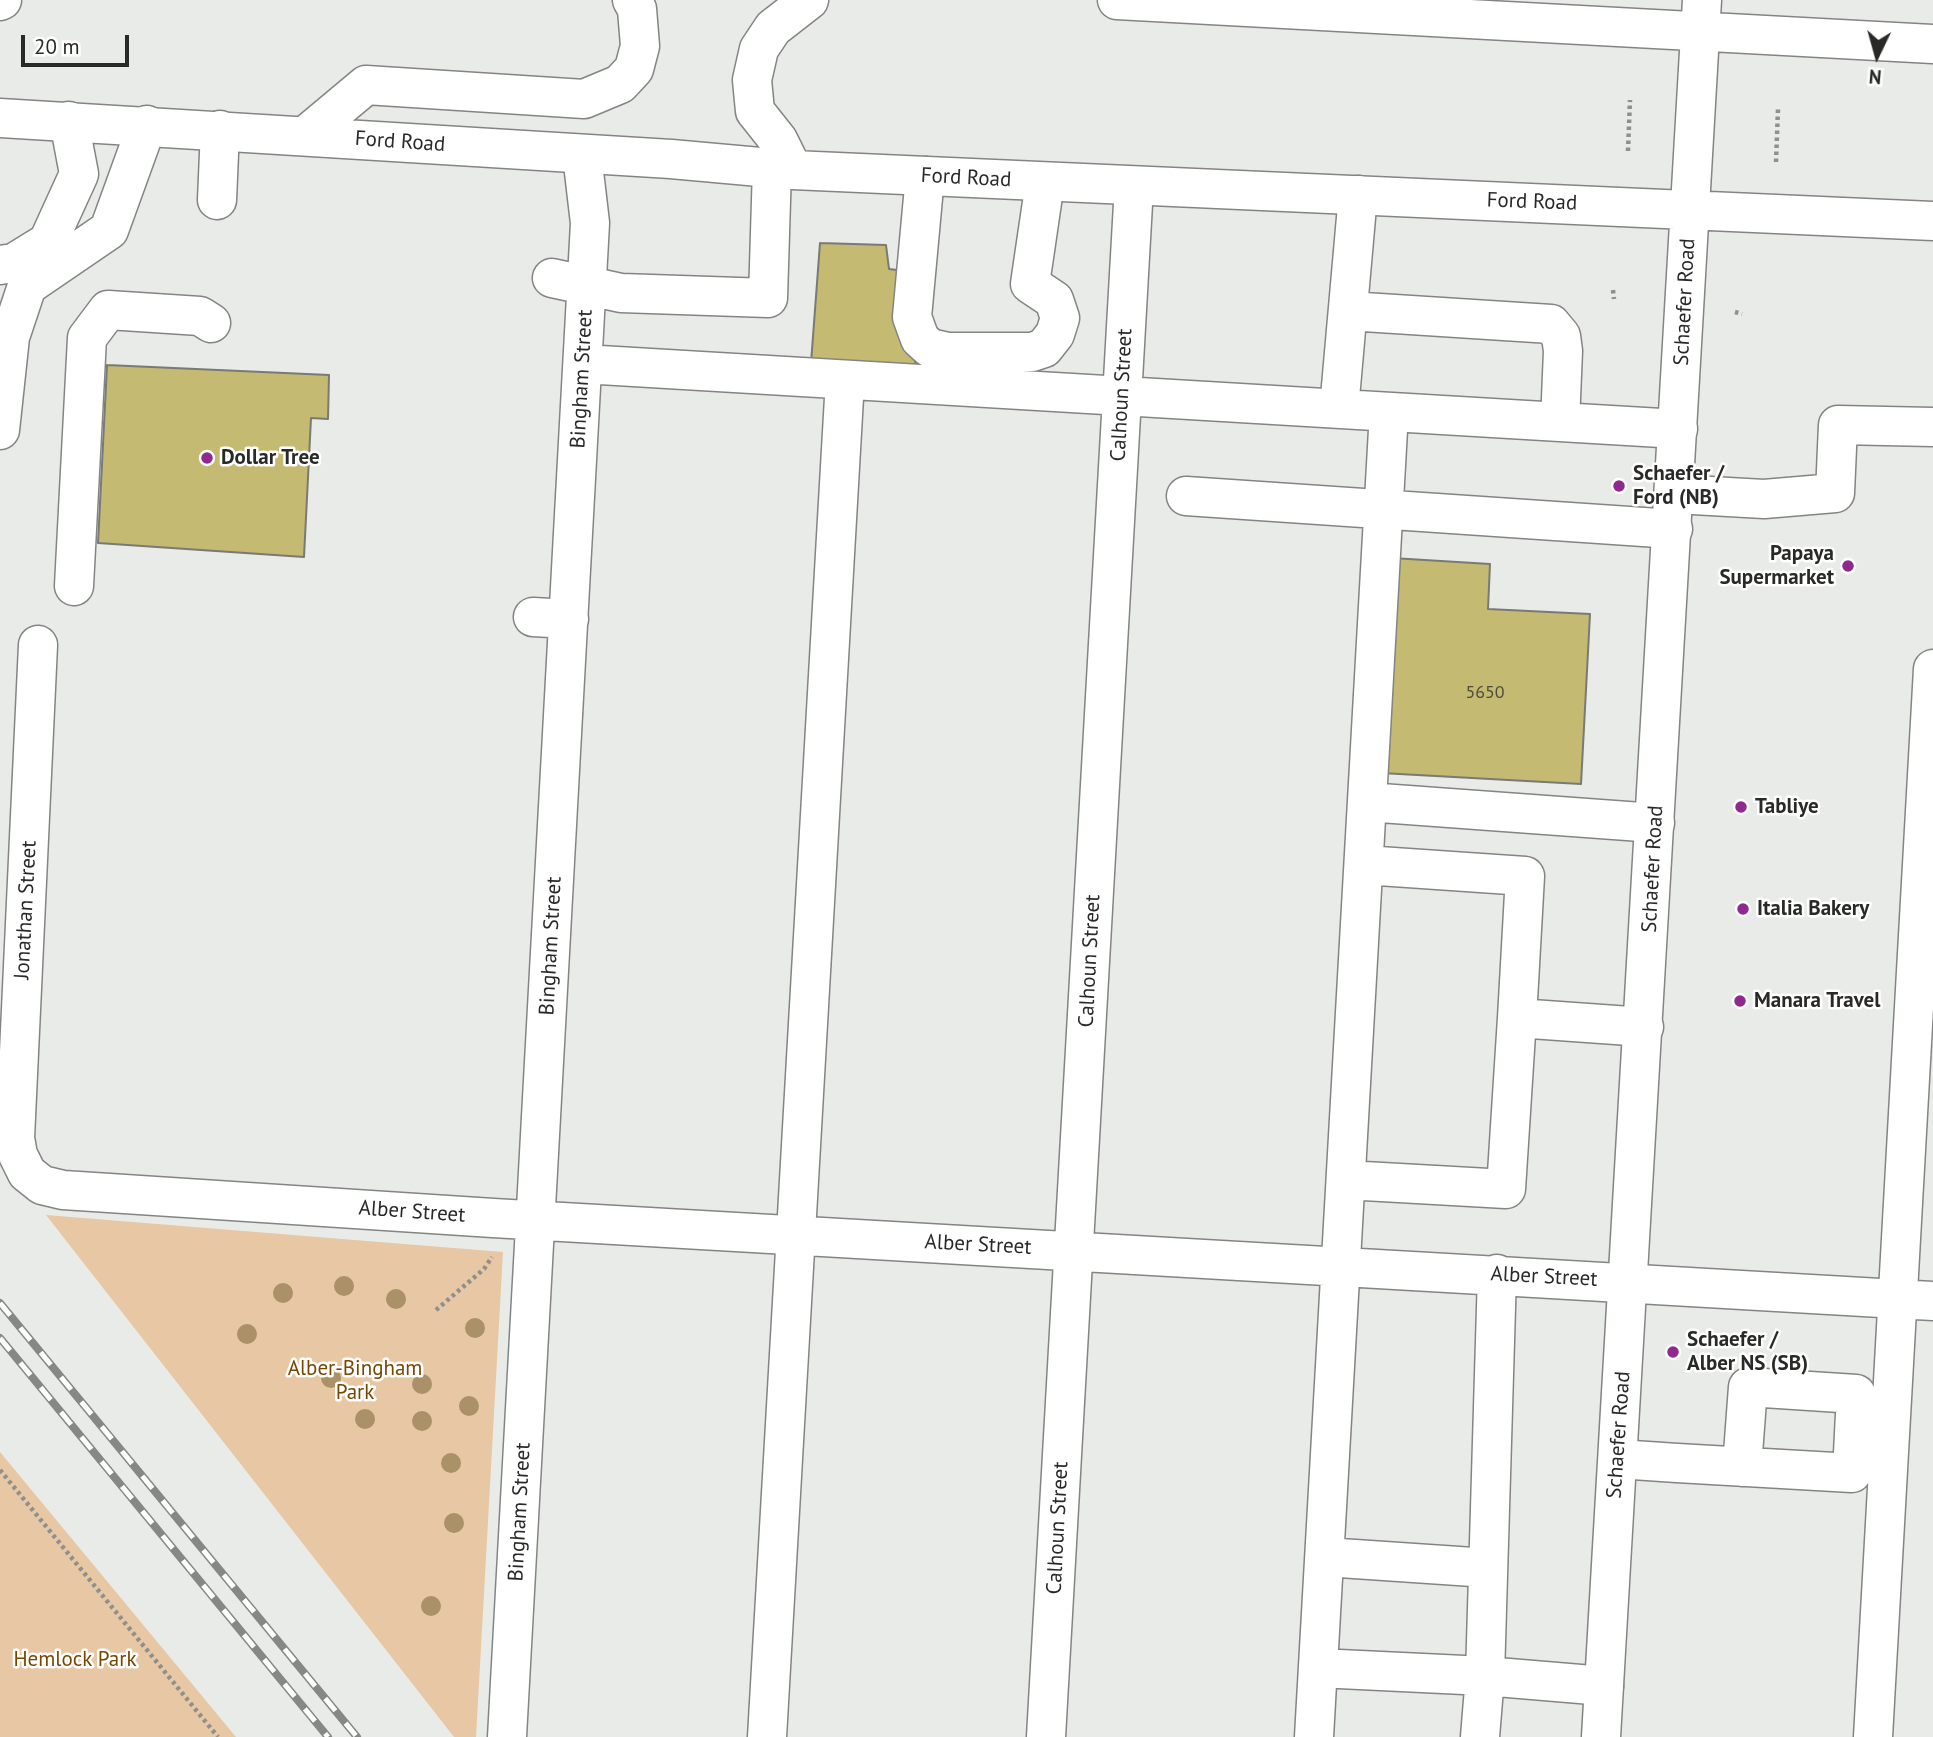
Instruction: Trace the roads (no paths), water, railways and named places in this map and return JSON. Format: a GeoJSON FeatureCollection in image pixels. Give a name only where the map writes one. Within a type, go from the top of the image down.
{"type":"FeatureCollection","features":[{"type":"Feature","properties":{"kind":"street"},"geometry":{"type":"LineString","coordinates":[[305,136],[366,85],[584,99],[620,84],[634,69],[640,46],[637,9],[632,0]]}},
{"type":"Feature","properties":{"kind":"street"},"geometry":{"type":"LineString","coordinates":[[569,281],[621,293],[768,298],[783,169],[778,140],[755,111],[752,80],[760,49],[772,28],[809,0]]}},
{"type":"Feature","properties":{"kind":"street"},"geometry":{"type":"LineString","coordinates":[[1136,1],[1702,15],[1933,44]]}},
{"type":"Feature","properties":{"kind":"street","name":"Schaefer Road"},"geometry":{"type":"LineString","coordinates":[[1601,1737],[1702,15]]}},
{"type":"Feature","properties":{"kind":"street","name":"Ford Road"},"geometry":{"type":"LineString","coordinates":[[4,112],[69,121],[783,169],[1933,221]]}},
{"type":"Feature","properties":{"kind":"street"},"geometry":{"type":"LineString","coordinates":[[0,265],[14,262],[48,243],[79,174],[69,121]]}},
{"type":"Feature","properties":{"kind":"street"},"geometry":{"type":"LineString","coordinates":[[0,430],[10,337],[27,286],[109,230],[147,125]]}},
{"type":"Feature","properties":{"kind":"street"},"geometry":{"type":"LineString","coordinates":[[217,200],[220,130]]}},
{"type":"Feature","properties":{"kind":"street","name":"Bingham Street"},"geometry":{"type":"LineString","coordinates":[[507,1737],[536,1219],[551,618],[583,365],[569,281],[590,223],[582,155]]}},
{"type":"Feature","properties":{"kind":"street"},"geometry":{"type":"LineString","coordinates":[[925,176],[912,317],[920,339],[930,348],[948,352],[1032,352],[1044,348],[1055,334],[1060,318],[1054,300],[1030,284],[1045,182]]}},
{"type":"Feature","properties":{"kind":"street","name":"Calhoun Street"},"geometry":{"type":"LineString","coordinates":[[1045,1737],[1134,186]]}},
{"type":"Feature","properties":{"kind":"street"},"geometry":{"type":"LineString","coordinates":[[1339,409],[1358,195]]}},
{"type":"Feature","properties":{"kind":"street"},"geometry":{"type":"LineString","coordinates":[[74,586],[87,338],[108,310],[200,316],[211,323]]}},
{"type":"Feature","properties":{"kind":"street"},"geometry":{"type":"LineString","coordinates":[[1348,311],[1550,324],[1561,336],[1563,351],[1560,422]]}},
{"type":"Feature","properties":{"kind":"street"},"geometry":{"type":"LineString","coordinates":[[583,365],[1678,429]]}},
{"type":"Feature","properties":{"kind":"street"},"geometry":{"type":"LineString","coordinates":[[766,1737],[845,380]]}},
{"type":"Feature","properties":{"kind":"street"},"geometry":{"type":"LineString","coordinates":[[1314,1737],[1389,412]]}},
{"type":"Feature","properties":{"kind":"street"},"geometry":{"type":"LineString","coordinates":[[1186,495],[1384,507],[1674,512],[1764,499],[1835,494],[1838,425],[1933,427]]}},
{"type":"Feature","properties":{"kind":"street","name":"Jonathan Street"},"geometry":{"type":"LineString","coordinates":[[27,1172],[18,1155],[15,1138],[38,645]]}},
{"type":"Feature","properties":{"kind":"street"},"geometry":{"type":"LineString","coordinates":[[1873,1737],[1916,1300],[1933,669]]}},
{"type":"Feature","properties":{"kind":"street"},"geometry":{"type":"LineString","coordinates":[[1367,802],[1656,823]]}},
{"type":"Feature","properties":{"kind":"street"},"geometry":{"type":"LineString","coordinates":[[1346,1181],[1506,1189],[1517,1018],[1525,876],[1364,865]]}},
{"type":"Feature","properties":{"kind":"street"},"geometry":{"type":"LineString","coordinates":[[1517,1018],[1644,1027]]}},
{"type":"Feature","properties":{"kind":"street","name":"Alber Street"},"geometry":{"type":"LineString","coordinates":[[27,1172],[43,1185],[63,1190],[1916,1300]]}},
{"type":"Feature","properties":{"kind":"street"},"geometry":{"type":"LineString","coordinates":[[1480,1737],[1485,1676],[1497,1274]]}},
{"type":"Feature","properties":{"kind":"street"},"geometry":{"type":"LineString","coordinates":[[1618,1459],[1742,1467]]}},
{"type":"Feature","properties":{"kind":"street"},"geometry":{"type":"LineString","coordinates":[[1325,1557],[1488,1569]]}},
{"type":"Feature","properties":{"kind":"street"},"geometry":{"type":"LineString","coordinates":[[1318,1668],[1485,1676],[1604,1686]]}},
{"type":"Feature","properties":{"kind":"railway"},"geometry":{"type":"LineString","coordinates":[[0,1303],[357,1737]]}},
{"type":"Feature","properties":{"kind":"railway"},"geometry":{"type":"LineString","coordinates":[[0,1338],[328,1737]]}},
{"type":"Feature","properties":{"kind":"place","name":"Dollar Tree"},"geometry":{"type":"Point","coordinates":[207,458]}},
{"type":"Feature","properties":{"kind":"place","name":"Schaefer / Ford (NB)"},"geometry":{"type":"Point","coordinates":[1619,486]}},
{"type":"Feature","properties":{"kind":"place","name":"Papaya Supermarket"},"geometry":{"type":"Point","coordinates":[1848,566]}},
{"type":"Feature","properties":{"kind":"place","name":"Tabliye"},"geometry":{"type":"Point","coordinates":[1741,807]}},
{"type":"Feature","properties":{"kind":"place","name":"Italia Bakery"},"geometry":{"type":"Point","coordinates":[1743,909]}},
{"type":"Feature","properties":{"kind":"place","name":"Manara Travel"},"geometry":{"type":"Point","coordinates":[1740,1001]}},
{"type":"Feature","properties":{"kind":"place","name":"Schaefer / Alber NS (SB)"},"geometry":{"type":"Point","coordinates":[1673,1352]}},
{"type":"Feature","properties":{"kind":"park label","name":"Alber-Bingham Park"},"geometry":{"type":"Point","coordinates":[355,1381]}},
{"type":"Feature","properties":{"kind":"park label","name":"Hemlock Park"},"geometry":{"type":"Point","coordinates":[75,1660]}}]}
